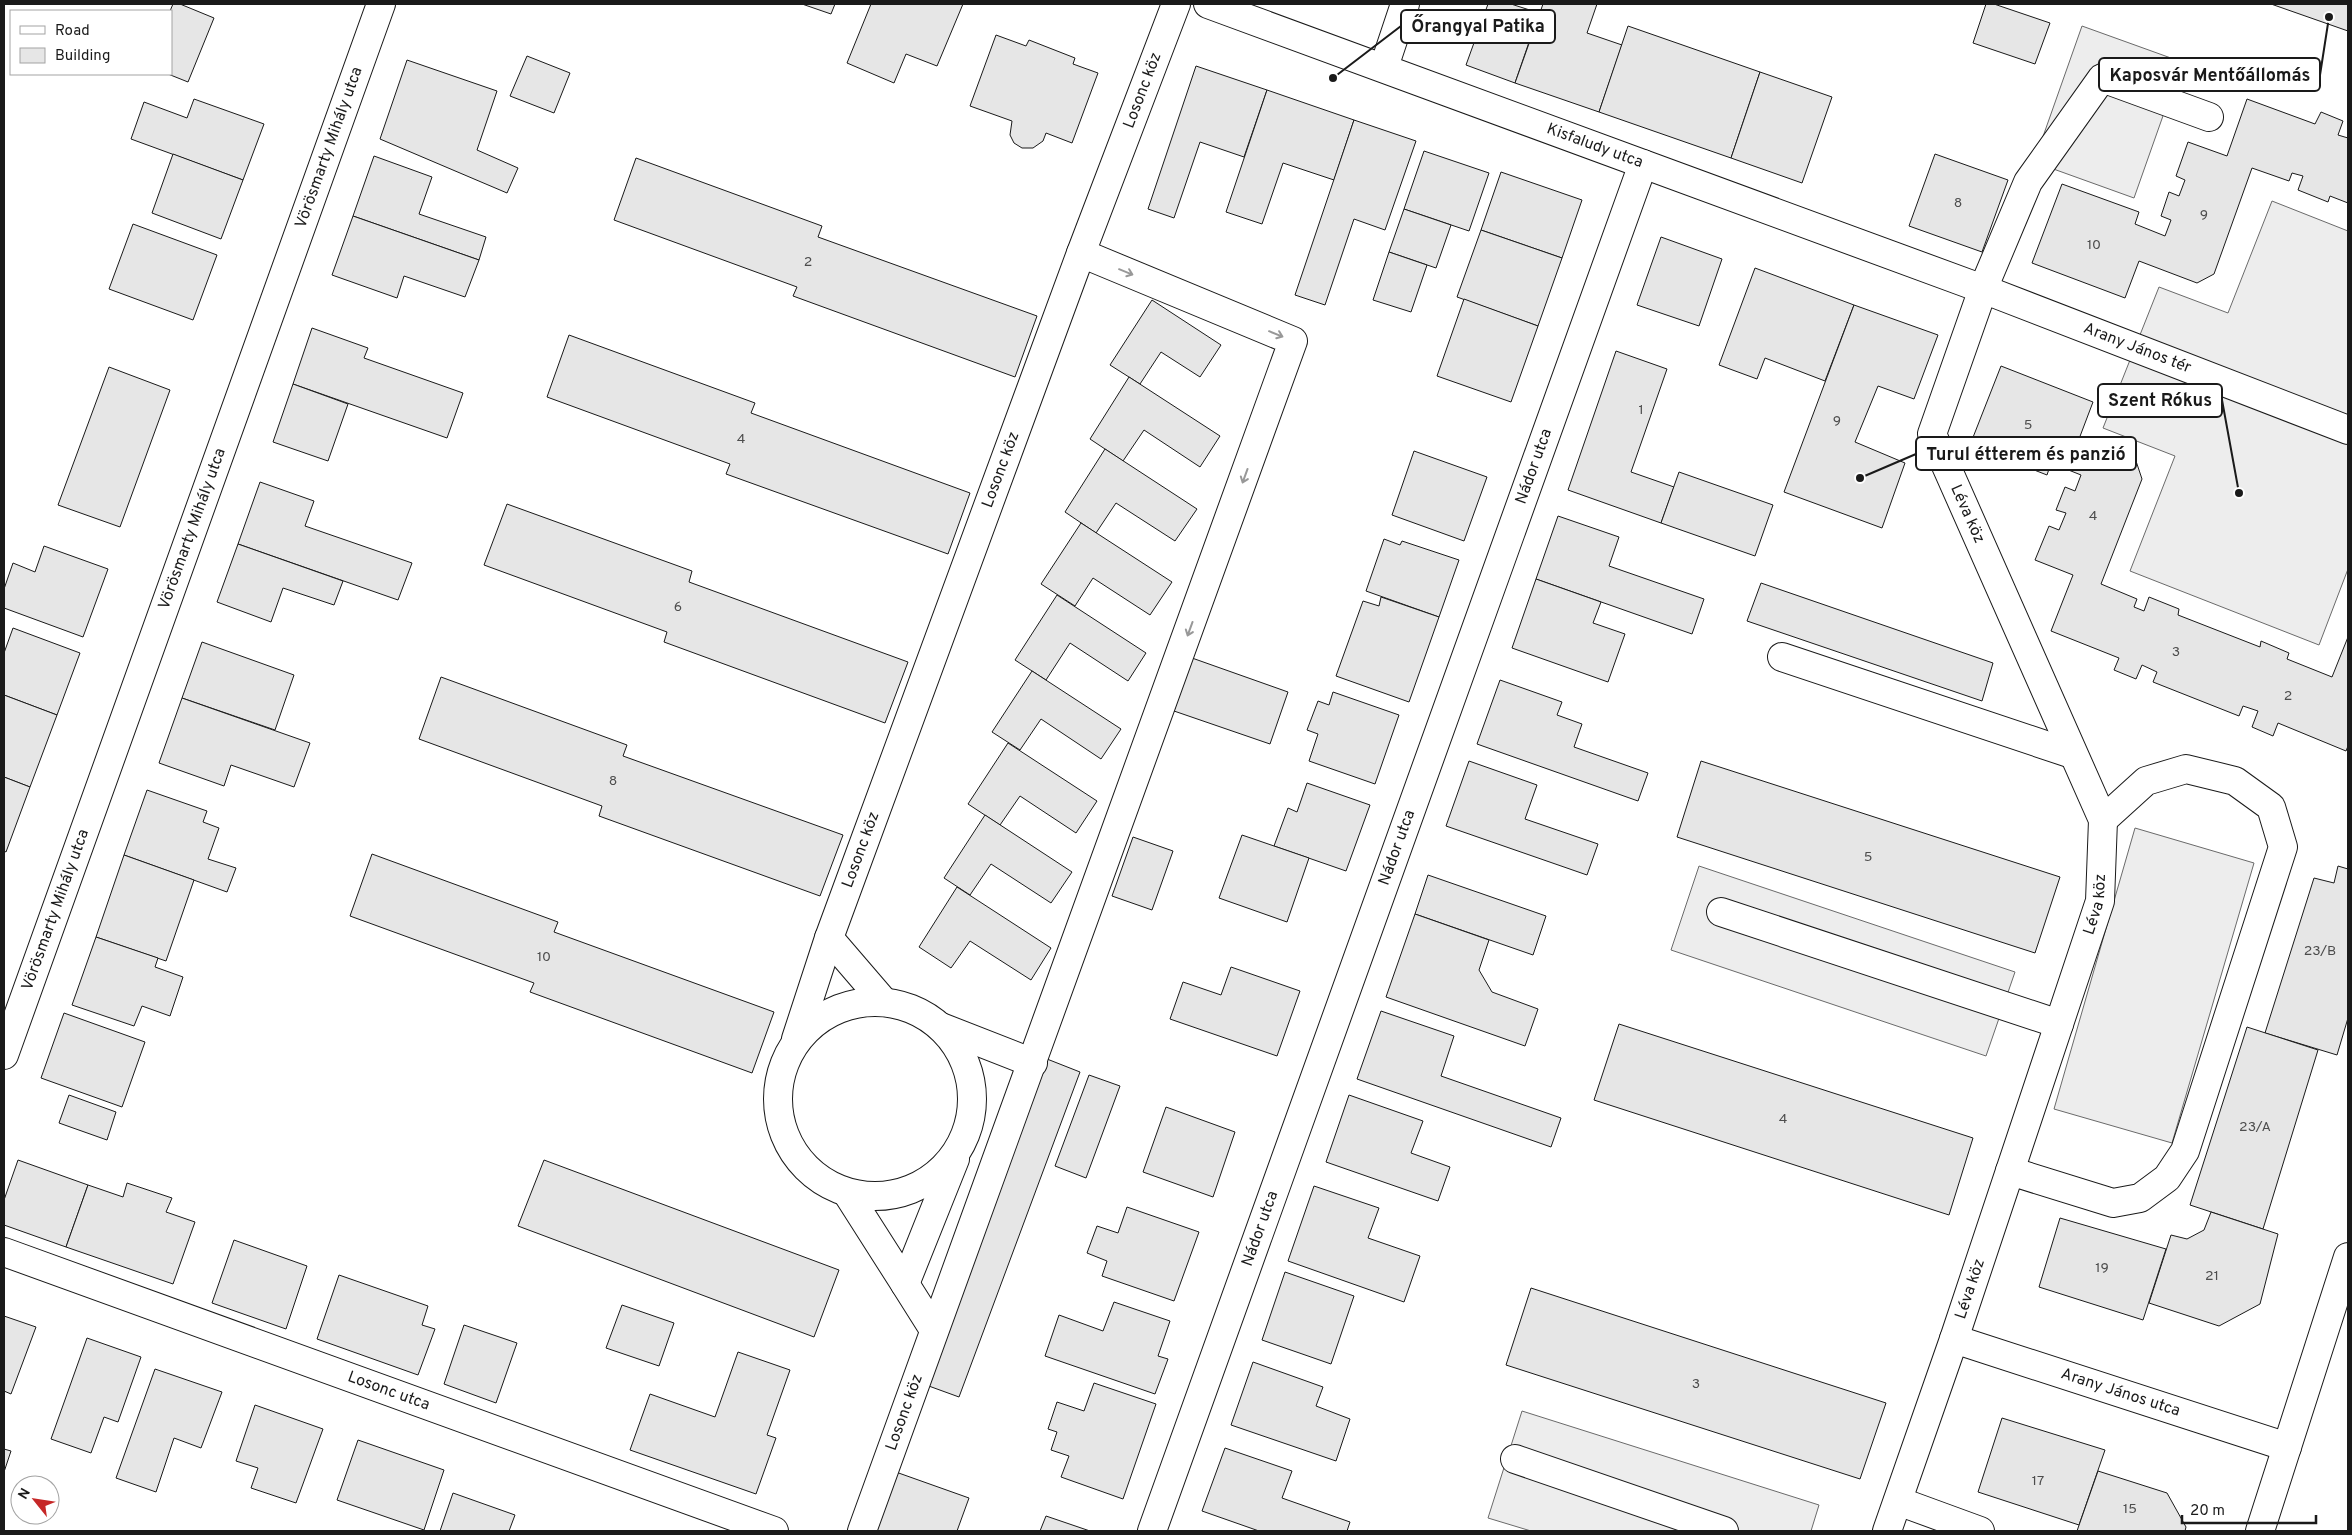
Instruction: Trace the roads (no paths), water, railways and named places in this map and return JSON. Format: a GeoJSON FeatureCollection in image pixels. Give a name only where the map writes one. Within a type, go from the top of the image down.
{"type":"FeatureCollection","features":[{"type":"Feature","properties":{"kind":"street","name":"Vörösmarty Mihály utca"},"geometry":{"type":"LineString","coordinates":[[4,1055],[381,4]]}},
{"type":"Feature","properties":{"kind":"street","name":"Losonc köz"},"geometry":{"type":"LineString","coordinates":[[847,1193],[818,1179],[795,1156],[781,1126],[778,1094],[785,1062],[796,1039],[829,938],[1080,253],[1176,4]]}},
{"type":"Feature","properties":{"kind":"street","name":"Kisfaludy utca"},"geometry":{"type":"LineString","coordinates":[[1208,4],[1384,67],[1983,289]]}},
{"type":"Feature","properties":{"kind":"street"},"geometry":{"type":"LineString","coordinates":[[1384,67],[1405,4]]}},
{"type":"Feature","properties":{"kind":"street","name":"Léva köz"},"geometry":{"type":"LineString","coordinates":[[1887,1531],[1954,1339],[2100,901],[2103,820],[2072,754],[1932,434],[1983,289],[2028,182],[2102,78],[2209,117]]}},
{"type":"Feature","properties":{"kind":"street","name":"Nádor utca"},"geometry":{"type":"LineString","coordinates":[[1152,1531],[1643,164]]}},
{"type":"Feature","properties":{"kind":"street","name":"Losonc köz"},"geometry":{"type":"LineString","coordinates":[[862,1531],[1293,341],[1080,253]]}},
{"type":"Feature","properties":{"kind":"street","name":"Arany János tér"},"geometry":{"type":"LineString","coordinates":[[1983,289],[2348,430]]}},
{"type":"Feature","properties":{"kind":"street"},"geometry":{"type":"LineString","coordinates":[[1782,657],[2072,754]]}},
{"type":"Feature","properties":{"kind":"street"},"geometry":{"type":"LineString","coordinates":[[2010,1171],[2113,1203],[2140,1198],[2167,1178],[2185,1151],[2283,847],[2271,807],[2235,782],[2186,769],[2146,781],[2103,820]]}},
{"type":"Feature","properties":{"kind":"street"},"geometry":{"type":"LineString","coordinates":[[1721,912],[2058,1024]]}},
{"type":"Feature","properties":{"kind":"street"},"geometry":{"type":"LineString","coordinates":[[829,938],[884,1002]]}},
{"type":"Feature","properties":{"kind":"street"},"geometry":{"type":"LineString","coordinates":[[796,1039],[826,1016],[854,1004],[884,1002],[914,1010],[940,1027],[1033,1063]]}},
{"type":"Feature","properties":{"kind":"street"},"geometry":{"type":"LineString","coordinates":[[940,1027],[960,1052],[971,1083],[971,1116]]}},
{"type":"Feature","properties":{"kind":"street"},"geometry":{"type":"LineString","coordinates":[[905,1284],[960,1147],[995,1048]]}},
{"type":"Feature","properties":{"kind":"street"},"geometry":{"type":"LineString","coordinates":[[847,1193],[880,1196],[912,1190],[939,1172],[960,1147]]}},
{"type":"Feature","properties":{"kind":"street"},"geometry":{"type":"LineString","coordinates":[[847,1193],[934,1330]]}},
{"type":"Feature","properties":{"kind":"street","name":"Losonc utca"},"geometry":{"type":"LineString","coordinates":[[4,1252],[774,1531]]}},
{"type":"Feature","properties":{"kind":"street"},"geometry":{"type":"LineString","coordinates":[[2260,1531],[2348,1257]]}},
{"type":"Feature","properties":{"kind":"street","name":"Arany János utca"},"geometry":{"type":"LineString","coordinates":[[1954,1339],[2287,1447]]}},
{"type":"Feature","properties":{"kind":"street"},"geometry":{"type":"LineString","coordinates":[[1515,1459],[1724,1531]]}},
{"type":"Feature","properties":{"kind":"street"},"geometry":{"type":"LineString","coordinates":[[1898,1500],[1980,1531]]}},
{"type":"Feature","properties":{"kind":"place","name":"Kaposvár Mentőállomás"},"geometry":{"type":"Point","coordinates":[2329,17]}},
{"type":"Feature","properties":{"kind":"place","name":"Őrangyal Patika"},"geometry":{"type":"Point","coordinates":[1333,78]}},
{"type":"Feature","properties":{"kind":"place","name":"Turul étterem és panzió"},"geometry":{"type":"Point","coordinates":[1860,478]}},
{"type":"Feature","properties":{"kind":"place","name":"Szent Rókus"},"geometry":{"type":"Point","coordinates":[2239,493]}}]}
